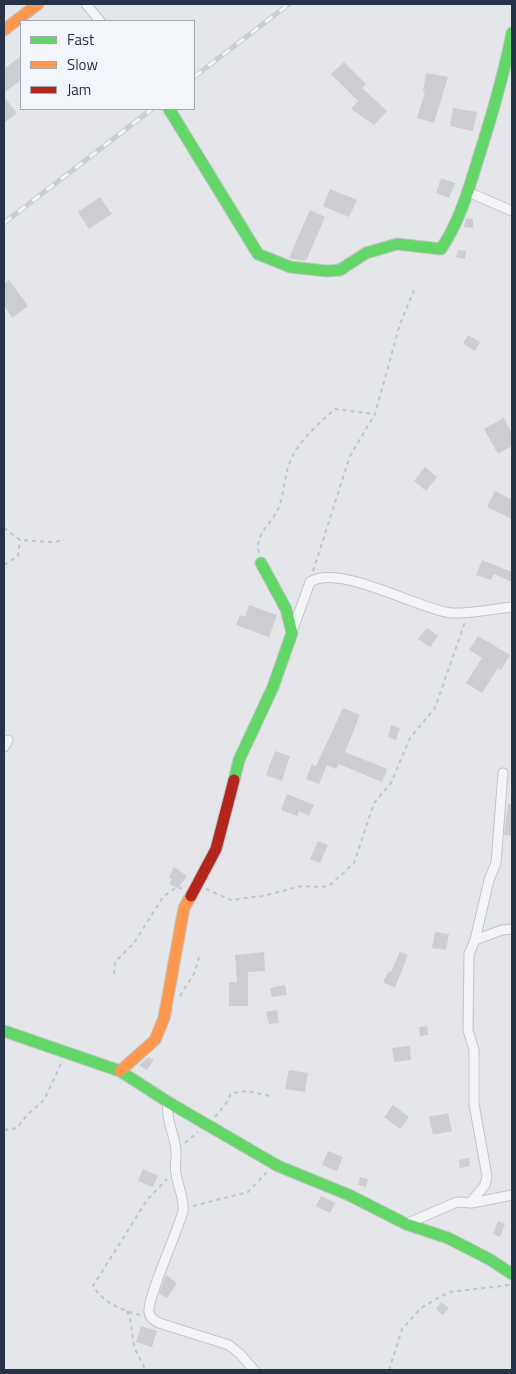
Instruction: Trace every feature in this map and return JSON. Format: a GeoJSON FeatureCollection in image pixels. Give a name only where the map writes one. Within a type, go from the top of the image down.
{"type":"FeatureCollection","features":[{"type":"Feature","properties":{"kind":"street"},"geometry":{"type":"LineString","coordinates":[[4,30],[38,4]]}},
{"type":"Feature","properties":{"kind":"street"},"geometry":{"type":"LineString","coordinates":[[86,4],[99,20]]}},
{"type":"Feature","properties":{"kind":"street"},"geometry":{"type":"LineString","coordinates":[[170,110],[258,254],[290,267],[327,271],[340,270],[366,253],[397,244],[441,249],[451,234],[468,192],[502,82],[512,33]]}},
{"type":"Feature","properties":{"kind":"street"},"geometry":{"type":"LineString","coordinates":[[468,192],[512,211]]}},
{"type":"Feature","properties":{"kind":"street"},"geometry":{"type":"LineString","coordinates":[[261,563],[286,609],[292,633]]}},
{"type":"Feature","properties":{"kind":"street"},"geometry":{"type":"LineString","coordinates":[[120,1071],[155,1040],[164,1018],[184,908],[216,849],[239,760],[273,688],[310,582],[318,578],[333,578],[366,584],[450,613],[512,607]]}},
{"type":"Feature","properties":{"kind":"street"},"geometry":{"type":"LineString","coordinates":[[470,1203],[484,1185],[488,1176],[474,1104],[474,1050],[468,1030],[469,954],[475,940],[485,895],[496,863],[503,773]]}},
{"type":"Feature","properties":{"kind":"street"},"geometry":{"type":"LineString","coordinates":[[475,940],[502,930],[512,929]]}},
{"type":"Feature","properties":{"kind":"street"},"geometry":{"type":"LineString","coordinates":[[4,1030],[120,1071],[168,1102],[278,1166],[348,1195],[406,1224],[448,1238],[489,1258],[512,1274]]}},
{"type":"Feature","properties":{"kind":"street"},"geometry":{"type":"LineString","coordinates":[[168,1102],[167,1118],[173,1134],[176,1152],[175,1171],[184,1208],[171,1248],[152,1294],[149,1311],[152,1319],[159,1324],[229,1345],[254,1370]]}},
{"type":"Feature","properties":{"kind":"street"},"geometry":{"type":"LineString","coordinates":[[406,1224],[457,1202],[470,1203],[512,1195]]}},
{"type":"Feature","properties":{"kind":"path"},"geometry":{"type":"LineString","coordinates":[[310,582],[350,456],[375,414],[400,324],[414,290]]}},
{"type":"Feature","properties":{"kind":"path"},"geometry":{"type":"LineString","coordinates":[[261,563],[256,544],[262,531],[277,510],[292,458],[309,433],[335,409],[375,414]]}},
{"type":"Feature","properties":{"kind":"path"},"geometry":{"type":"LineString","coordinates":[[4,528],[20,540],[54,542],[64,540]]}},
{"type":"Feature","properties":{"kind":"path"},"geometry":{"type":"LineString","coordinates":[[4,565],[18,556],[20,540]]}},
{"type":"Feature","properties":{"kind":"path"},"geometry":{"type":"LineString","coordinates":[[114,974],[115,962],[134,943],[163,897],[174,889],[197,885],[231,900],[246,899],[302,886],[329,886],[354,863],[374,803],[391,783],[410,738],[435,708],[469,612]]}},
{"type":"Feature","properties":{"kind":"path"},"geometry":{"type":"LineString","coordinates":[[175,1003],[195,972],[199,957]]}},
{"type":"Feature","properties":{"kind":"path"},"geometry":{"type":"LineString","coordinates":[[4,1130],[17,1128],[27,1115],[44,1100],[67,1051]]}},
{"type":"Feature","properties":{"kind":"path"},"geometry":{"type":"LineString","coordinates":[[176,1152],[208,1125],[228,1101],[230,1093],[247,1091],[270,1096]]}},
{"type":"Feature","properties":{"kind":"path"},"geometry":{"type":"LineString","coordinates":[[184,1208],[248,1192],[266,1172],[278,1166]]}},
{"type":"Feature","properties":{"kind":"path"},"geometry":{"type":"LineString","coordinates":[[152,1319],[127,1311],[102,1298],[93,1286],[148,1200],[175,1171]]}},
{"type":"Feature","properties":{"kind":"path"},"geometry":{"type":"LineString","coordinates":[[389,1370],[402,1329],[422,1308],[449,1292],[486,1289],[512,1284]]}},
{"type":"Feature","properties":{"kind":"path"},"geometry":{"type":"LineString","coordinates":[[127,1311],[132,1322],[132,1336],[136,1352],[145,1370]]}},
{"type":"Feature","properties":{"kind":"building"},"geometry":{"type":"Polygon","coordinates":[[[20,57],[20,81],[4,93],[4,69],[20,57]]]}},
{"type":"Feature","properties":{"kind":"building"},"geometry":{"type":"Polygon","coordinates":[[[344,62],[366,84],[362,88],[387,111],[374,125],[351,109],[358,101],[331,74],[344,62]]]}},
{"type":"Feature","properties":{"kind":"building"},"geometry":{"type":"Polygon","coordinates":[[[426,73],[448,77],[434,123],[417,118],[425,92],[423,92],[426,73]]]}},
{"type":"Feature","properties":{"kind":"building"},"geometry":{"type":"Polygon","coordinates":[[[4,97],[17,113],[4,123],[4,97]]]}},
{"type":"Feature","properties":{"kind":"building"},"geometry":{"type":"Polygon","coordinates":[[[453,108],[477,112],[473,131],[450,126],[453,108]]]}},
{"type":"Feature","properties":{"kind":"building"},"geometry":{"type":"Polygon","coordinates":[[[441,178],[455,183],[449,198],[436,193],[441,178]]]}},
{"type":"Feature","properties":{"kind":"building"},"geometry":{"type":"Polygon","coordinates":[[[330,189],[357,200],[349,217],[323,206],[330,189]]]}},
{"type":"Feature","properties":{"kind":"building"},"geometry":{"type":"Polygon","coordinates":[[[100,197],[112,214],[89,229],[78,212],[100,197]]]}},
{"type":"Feature","properties":{"kind":"building"},"geometry":{"type":"Polygon","coordinates":[[[310,210],[325,217],[306,261],[289,258],[310,210]]]}},
{"type":"Feature","properties":{"kind":"building"},"geometry":{"type":"Polygon","coordinates":[[[466,218],[473,219],[473,228],[464,227],[466,218]]]}},
{"type":"Feature","properties":{"kind":"building"},"geometry":{"type":"Polygon","coordinates":[[[458,250],[466,251],[465,259],[456,257],[458,250]]]}},
{"type":"Feature","properties":{"kind":"building"},"geometry":{"type":"Polygon","coordinates":[[[9,280],[28,306],[12,318],[4,305],[4,284],[9,280]]]}},
{"type":"Feature","properties":{"kind":"building"},"geometry":{"type":"Polygon","coordinates":[[[468,335],[480,342],[475,351],[463,343],[468,335]]]}},
{"type":"Feature","properties":{"kind":"building"},"geometry":{"type":"Polygon","coordinates":[[[504,418],[512,434],[512,446],[498,454],[484,429],[504,418]]]}},
{"type":"Feature","properties":{"kind":"building"},"geometry":{"type":"Polygon","coordinates":[[[425,467],[437,477],[426,491],[414,481],[425,467]]]}},
{"type":"Feature","properties":{"kind":"building"},"geometry":{"type":"Polygon","coordinates":[[[495,491],[512,500],[512,519],[487,507],[495,491]]]}},
{"type":"Feature","properties":{"kind":"building"},"geometry":{"type":"Polygon","coordinates":[[[482,560],[512,572],[512,582],[494,574],[491,580],[476,575],[482,560]]]}},
{"type":"Feature","properties":{"kind":"building"},"geometry":{"type":"Polygon","coordinates":[[[249,605],[277,615],[269,637],[236,625],[240,615],[245,617],[249,605]]]}},
{"type":"Feature","properties":{"kind":"building"},"geometry":{"type":"Polygon","coordinates":[[[427,628],[438,636],[430,647],[418,639],[427,628]]]}},
{"type":"Feature","properties":{"kind":"building"},"geometry":{"type":"Polygon","coordinates":[[[478,636],[510,655],[501,670],[498,668],[482,693],[466,683],[482,658],[469,650],[478,636]]]}},
{"type":"Feature","properties":{"kind":"building"},"geometry":{"type":"Polygon","coordinates":[[[343,708],[360,715],[345,752],[387,769],[382,782],[339,764],[336,769],[327,765],[319,784],[306,779],[312,764],[316,766],[343,708]]]}},
{"type":"Feature","properties":{"kind":"building"},"geometry":{"type":"Polygon","coordinates":[[[391,725],[400,728],[396,740],[388,737],[391,725]]]}},
{"type":"Feature","properties":{"kind":"building"},"geometry":{"type":"Polygon","coordinates":[[[275,751],[290,756],[282,781],[266,775],[275,751]]]}},
{"type":"Feature","properties":{"kind":"building"},"geometry":{"type":"Polygon","coordinates":[[[287,794],[314,805],[309,816],[299,811],[297,816],[281,810],[287,794]]]}},
{"type":"Feature","properties":{"kind":"building"},"geometry":{"type":"Polygon","coordinates":[[[508,804],[512,804],[512,836],[504,835],[508,804]]]}},
{"type":"Feature","properties":{"kind":"building"},"geometry":{"type":"Polygon","coordinates":[[[318,841],[328,845],[320,863],[310,859],[318,841]]]}},
{"type":"Feature","properties":{"kind":"building"},"geometry":{"type":"Polygon","coordinates":[[[174,867],[187,876],[178,888],[169,884],[172,879],[169,878],[174,867]]]}},
{"type":"Feature","properties":{"kind":"building"},"geometry":{"type":"Polygon","coordinates":[[[435,932],[449,934],[446,950],[432,948],[435,932]]]}},
{"type":"Feature","properties":{"kind":"building"},"geometry":{"type":"Polygon","coordinates":[[[264,952],[265,971],[248,972],[248,1006],[229,1006],[229,982],[237,982],[235,955],[264,952]]]}},
{"type":"Feature","properties":{"kind":"building"},"geometry":{"type":"Polygon","coordinates":[[[400,952],[408,955],[395,988],[383,982],[389,971],[391,972],[400,952]]]}},
{"type":"Feature","properties":{"kind":"building"},"geometry":{"type":"Polygon","coordinates":[[[285,985],[287,995],[272,997],[270,988],[285,985]]]}},
{"type":"Feature","properties":{"kind":"building"},"geometry":{"type":"Polygon","coordinates":[[[277,1010],[279,1023],[269,1024],[266,1012],[277,1010]]]}},
{"type":"Feature","properties":{"kind":"building"},"geometry":{"type":"Polygon","coordinates":[[[427,1026],[428,1035],[420,1036],[419,1027],[427,1026]]]}},
{"type":"Feature","properties":{"kind":"building"},"geometry":{"type":"Polygon","coordinates":[[[410,1046],[411,1060],[394,1062],[392,1048],[410,1046]]]}},
{"type":"Feature","properties":{"kind":"building"},"geometry":{"type":"Polygon","coordinates":[[[148,1057],[154,1060],[147,1070],[139,1065],[148,1057]]]}},
{"type":"Feature","properties":{"kind":"building"},"geometry":{"type":"Polygon","coordinates":[[[289,1070],[308,1073],[305,1092],[285,1089],[289,1070]]]}},
{"type":"Feature","properties":{"kind":"building"},"geometry":{"type":"Polygon","coordinates":[[[393,1105],[409,1117],[400,1129],[384,1117],[393,1105]]]}},
{"type":"Feature","properties":{"kind":"building"},"geometry":{"type":"Polygon","coordinates":[[[448,1113],[452,1131],[433,1135],[429,1117],[448,1113]]]}},
{"type":"Feature","properties":{"kind":"building"},"geometry":{"type":"Polygon","coordinates":[[[328,1151],[343,1157],[337,1171],[322,1165],[328,1151]]]}},
{"type":"Feature","properties":{"kind":"building"},"geometry":{"type":"Polygon","coordinates":[[[469,1158],[470,1166],[460,1168],[459,1160],[469,1158]]]}},
{"type":"Feature","properties":{"kind":"building"},"geometry":{"type":"Polygon","coordinates":[[[143,1169],[158,1176],[153,1187],[138,1181],[143,1169]]]}},
{"type":"Feature","properties":{"kind":"building"},"geometry":{"type":"Polygon","coordinates":[[[360,1177],[368,1179],[366,1187],[358,1185],[360,1177]]]}},
{"type":"Feature","properties":{"kind":"building"},"geometry":{"type":"Polygon","coordinates":[[[321,1196],[335,1203],[330,1213],[316,1206],[321,1196]]]}},
{"type":"Feature","properties":{"kind":"building"},"geometry":{"type":"Polygon","coordinates":[[[498,1221],[505,1224],[500,1237],[493,1234],[498,1221]]]}},
{"type":"Feature","properties":{"kind":"building"},"geometry":{"type":"Polygon","coordinates":[[[166,1275],[177,1283],[167,1298],[159,1293],[166,1275]]]}},
{"type":"Feature","properties":{"kind":"building"},"geometry":{"type":"Polygon","coordinates":[[[441,1302],[449,1308],[443,1315],[436,1309],[441,1302]]]}},
{"type":"Feature","properties":{"kind":"building"},"geometry":{"type":"Polygon","coordinates":[[[141,1326],[157,1331],[152,1347],[136,1342],[141,1326]]]}},
{"type":"Feature","properties":{"kind":"railway"},"geometry":{"type":"LineString","coordinates":[[195,76],[289,4]]}},
{"type":"Feature","properties":{"kind":"railway"},"geometry":{"type":"LineString","coordinates":[[4,223],[151,110]]}},
{"type":"Feature","properties":{"kind":"traffic: fast"},"geometry":{"type":"LineString","coordinates":[[170,110],[258,254],[290,267],[327,271],[340,270],[366,253],[397,244],[441,249],[454,227],[468,192],[489,125],[512,33]]}},
{"type":"Feature","properties":{"kind":"traffic: fast"},"geometry":{"type":"LineString","coordinates":[[234,780],[239,760],[273,687],[292,633],[286,609],[261,563]]}},
{"type":"Feature","properties":{"kind":"traffic: fast"},"geometry":{"type":"LineString","coordinates":[[4,1031],[120,1071],[168,1102],[278,1166],[349,1195],[406,1224],[448,1238],[489,1259],[512,1274]]}},
{"type":"Feature","properties":{"kind":"traffic: slow"},"geometry":{"type":"LineString","coordinates":[[4,30],[38,4]]}},
{"type":"Feature","properties":{"kind":"traffic: slow"},"geometry":{"type":"LineString","coordinates":[[120,1071],[155,1040],[164,1018],[184,908],[191,896]]}},
{"type":"Feature","properties":{"kind":"traffic: jam"},"geometry":{"type":"LineString","coordinates":[[191,896],[216,849],[234,780]]}}]}
